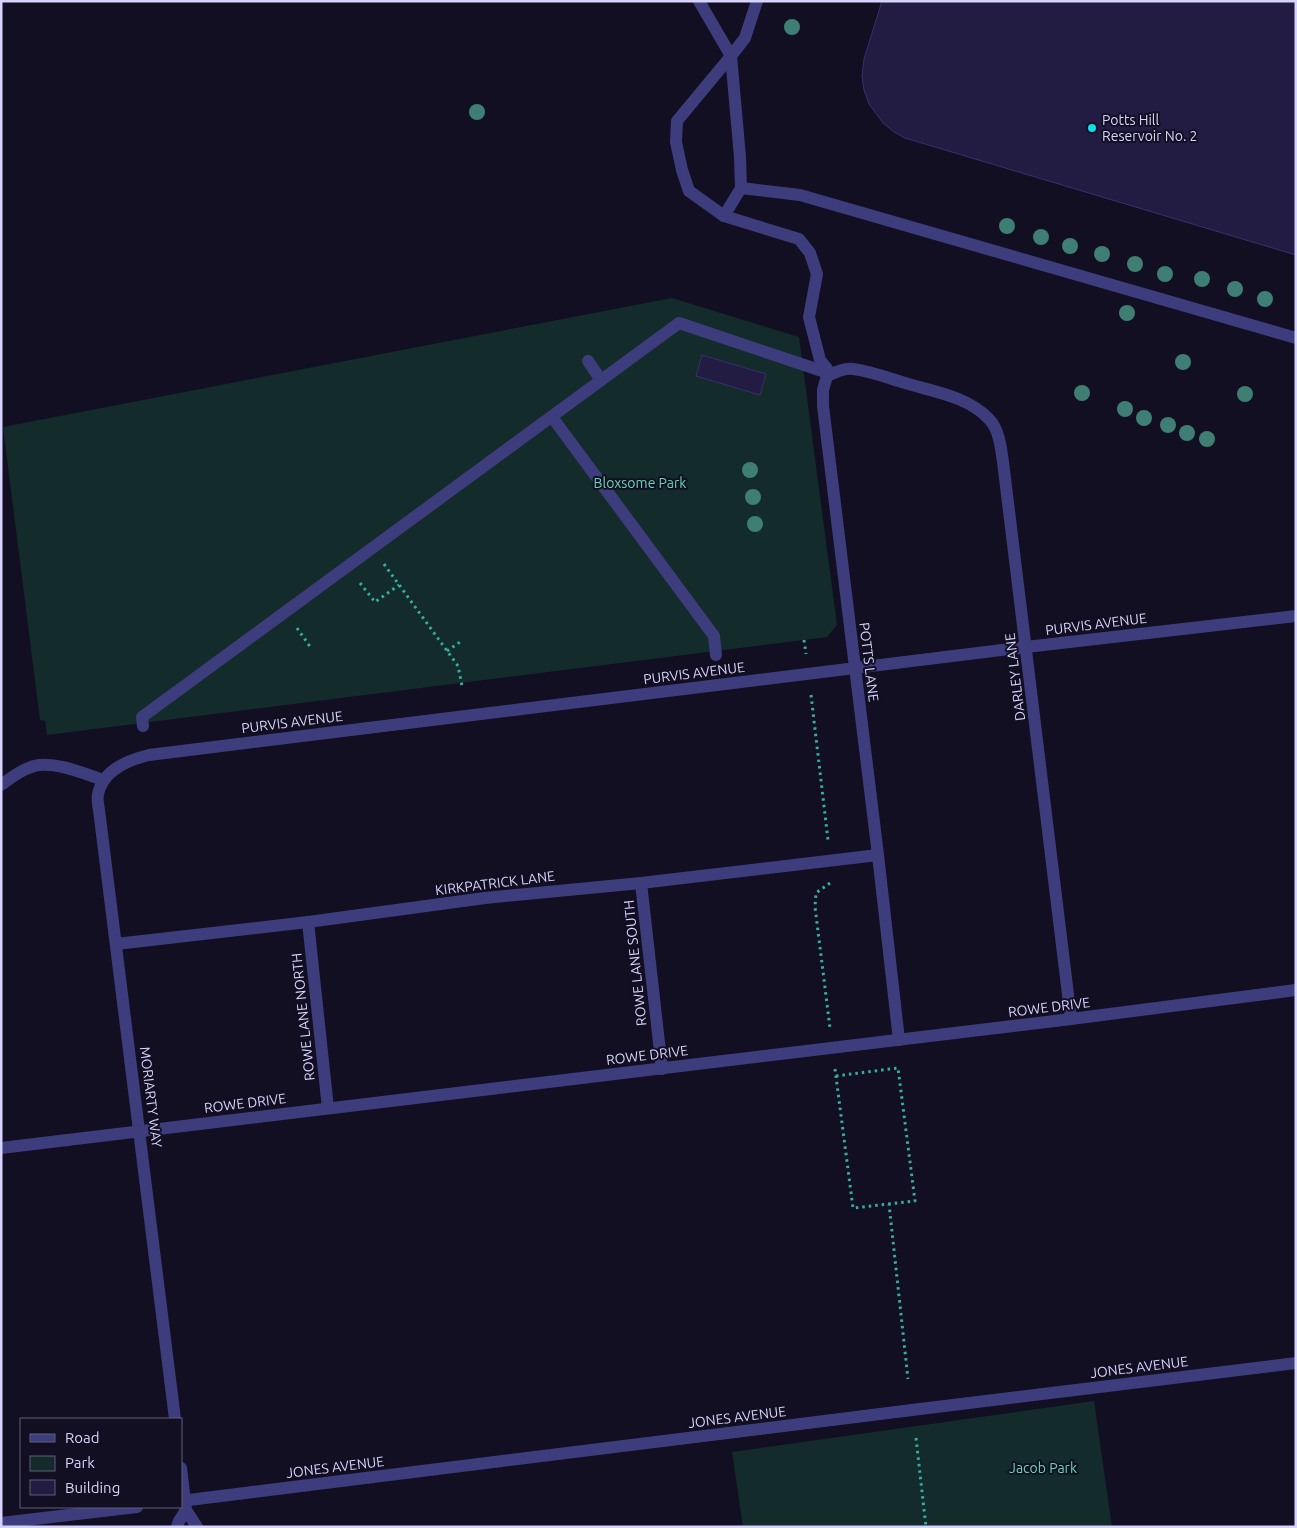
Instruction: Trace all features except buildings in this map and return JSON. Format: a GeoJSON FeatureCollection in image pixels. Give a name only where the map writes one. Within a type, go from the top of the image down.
{"type":"FeatureCollection","features":[{"type":"Feature","properties":{"kind":"street"},"geometry":{"type":"LineString","coordinates":[[699,1],[732,56],[741,188],[724,216]]}},
{"type":"Feature","properties":{"kind":"street"},"geometry":{"type":"LineString","coordinates":[[757,1],[745,38],[677,121],[676,142],[689,191],[724,216],[799,239],[810,253],[816,274],[809,317],[820,360],[831,374]]}},
{"type":"Feature","properties":{"kind":"street"},"geometry":{"type":"LineString","coordinates":[[741,188],[800,196],[1296,338]]}},
{"type":"Feature","properties":{"kind":"street"},"geometry":{"type":"LineString","coordinates":[[143,726],[142,717],[679,323],[831,374]]}},
{"type":"Feature","properties":{"kind":"street"},"geometry":{"type":"LineString","coordinates":[[588,361],[601,380]]}},
{"type":"Feature","properties":{"kind":"street","name":"DARLEY LANE"},"geometry":{"type":"LineString","coordinates":[[831,374],[838,370],[851,369],[869,372],[954,397],[972,405],[990,420],[999,438],[1071,1019]]}},
{"type":"Feature","properties":{"kind":"street","name":"POTTS LANE"},"geometry":{"type":"LineString","coordinates":[[831,374],[827,376],[823,390],[823,406],[899,1040]]}},
{"type":"Feature","properties":{"kind":"street"},"geometry":{"type":"LineString","coordinates":[[552,417],[714,636],[716,655]]}},
{"type":"Feature","properties":{"kind":"street","name":"PURVIS AVENUE"},"geometry":{"type":"LineString","coordinates":[[104,780],[116,768],[130,760],[149,755],[1026,647],[1296,616]]}},
{"type":"Feature","properties":{"kind":"street"},"geometry":{"type":"LineString","coordinates":[[1,785],[23,771],[38,765],[73,770],[104,780]]}},
{"type":"Feature","properties":{"kind":"street","name":"MORIARTY WAY"},"geometry":{"type":"LineString","coordinates":[[104,780],[98,794],[99,810],[175,1418]]}},
{"type":"Feature","properties":{"kind":"street","name":"KIRKPATRICK LANE"},"geometry":{"type":"LineString","coordinates":[[116,944],[308,922],[485,898],[641,883],[878,855]]}},
{"type":"Feature","properties":{"kind":"street","name":"ROWE LANE SOUTH"},"geometry":{"type":"LineString","coordinates":[[641,883],[662,1069]]}},
{"type":"Feature","properties":{"kind":"street","name":"ROWE LANE NORTH"},"geometry":{"type":"LineString","coordinates":[[308,922],[328,1108]]}},
{"type":"Feature","properties":{"kind":"street","name":"ROWE DRIVE"},"geometry":{"type":"LineString","coordinates":[[1,1148],[662,1069],[1296,990]]}},
{"type":"Feature","properties":{"kind":"street","name":"JONES AVENUE"},"geometry":{"type":"LineString","coordinates":[[184,1504],[903,1411],[1296,1363]]}},
{"type":"Feature","properties":{"kind":"street"},"geometry":{"type":"LineString","coordinates":[[178,1527],[184,1504],[182,1480]]}},
{"type":"Feature","properties":{"kind":"street"},"geometry":{"type":"LineString","coordinates":[[184,1504],[198,1527]]}},
{"type":"Feature","properties":{"kind":"street"},"geometry":{"type":"LineString","coordinates":[[1,1523],[128,1508]]}},
{"type":"Feature","properties":{"kind":"path"},"geometry":{"type":"LineString","coordinates":[[372,548],[458,666],[462,686]]}},
{"type":"Feature","properties":{"kind":"path"},"geometry":{"type":"LineString","coordinates":[[348,567],[375,602],[399,585]]}},
{"type":"Feature","properties":{"kind":"path"},"geometry":{"type":"LineString","coordinates":[[447,651],[463,640]]}},
{"type":"Feature","properties":{"kind":"path"},"geometry":{"type":"LineString","coordinates":[[812,705],[828,838]]}},
{"type":"Feature","properties":{"kind":"path"},"geometry":{"type":"LineString","coordinates":[[815,907],[828,1013]]}},
{"type":"Feature","properties":{"kind":"path"},"geometry":{"type":"LineString","coordinates":[[836,1076],[898,1068],[914,1201],[853,1208],[841,1108]]}},
{"type":"Feature","properties":{"kind":"path"},"geometry":{"type":"LineString","coordinates":[[888,1204],[908,1379]]}},
{"type":"Feature","properties":{"kind":"path"},"geometry":{"type":"LineString","coordinates":[[916,1438],[926,1527]]}},
{"type":"Feature","properties":{"kind":"green space","name":"Bloxsome Park"},"geometry":{"type":"Polygon","coordinates":[[[672,298],[799,337],[837,625],[827,637],[47,735],[45,721],[40,720],[3,427],[672,298]]]}},
{"type":"Feature","properties":{"kind":"green space","name":"Jacob Park"},"geometry":{"type":"Polygon","coordinates":[[[1094,1401],[1112,1527],[743,1527],[732,1452],[1094,1401]]]}},
{"type":"Feature","properties":{"kind":"place","name":"Potts Hill Reservoir No. 2"},"geometry":{"type":"Point","coordinates":[1092,128]}}]}
